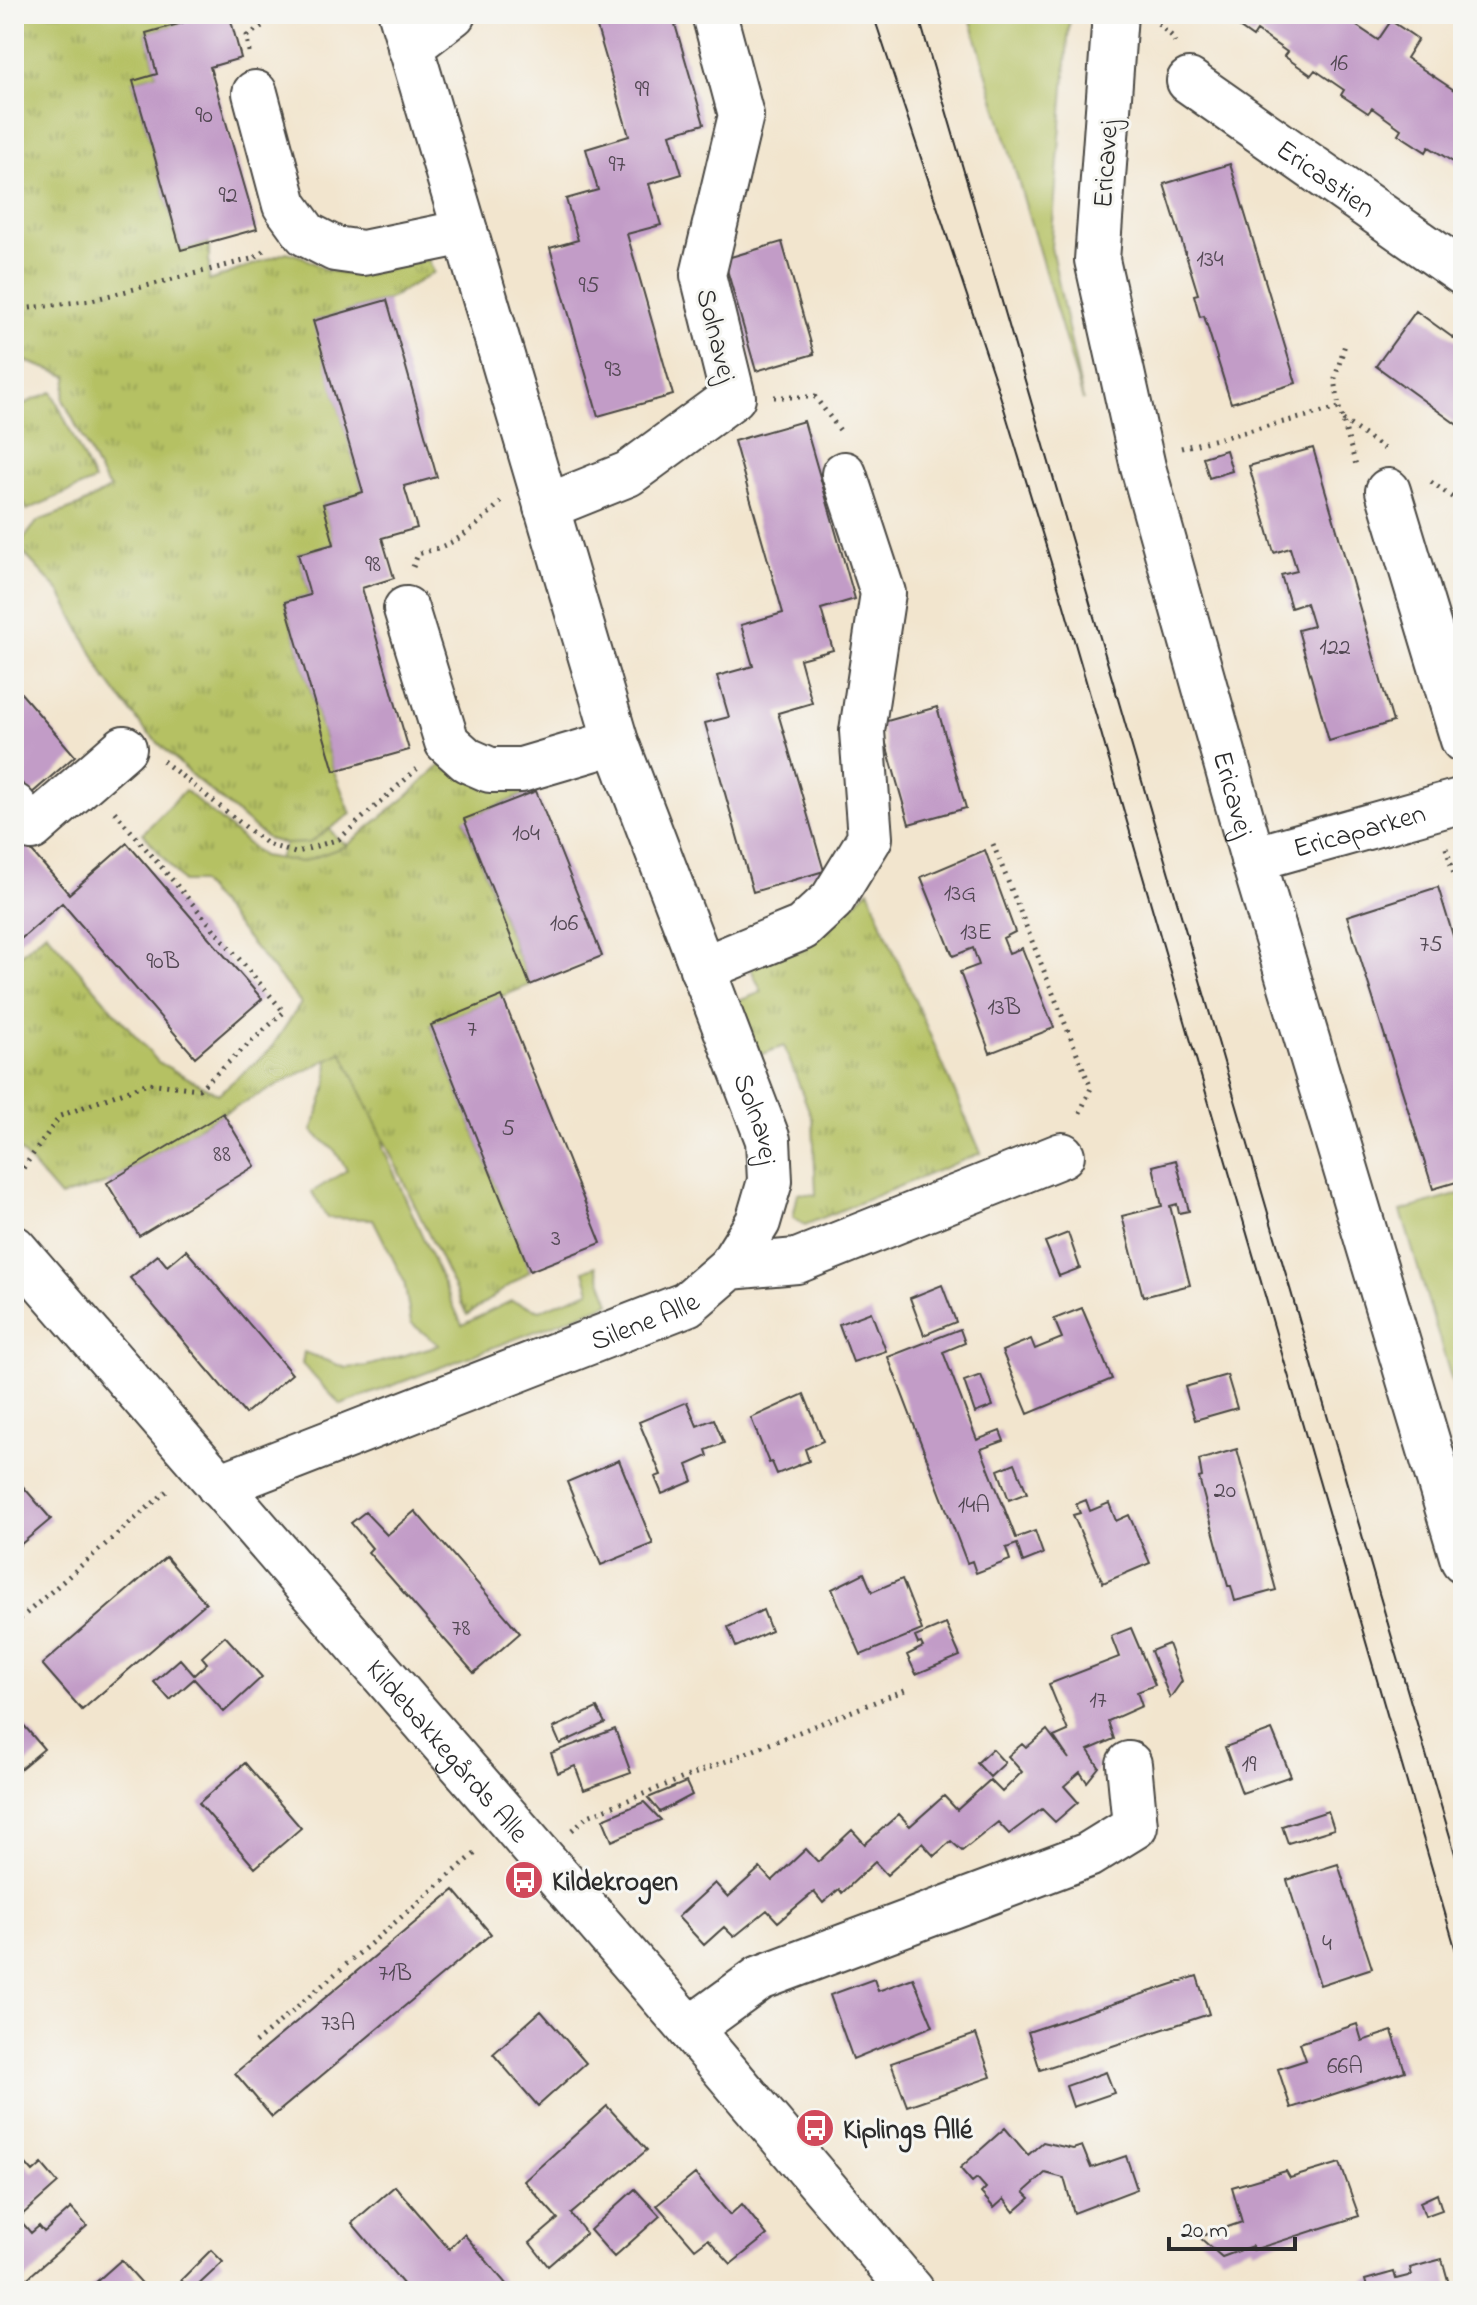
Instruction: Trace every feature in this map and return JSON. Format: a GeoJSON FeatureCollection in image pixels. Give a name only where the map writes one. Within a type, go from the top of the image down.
{"type":"FeatureCollection","features":[{"type":"Feature","properties":{"kind":"street","name":"Solnavej"},"geometry":{"type":"LineString","coordinates":[[453,14],[406,30],[616,742],[768,1140],[770,1181],[758,1222],[730,1267]]}},
{"type":"Feature","properties":{"kind":"street","name":"Solnavej"},"geometry":{"type":"LineString","coordinates":[[542,490],[628,474],[733,397],[703,275],[741,115],[714,14]]}},
{"type":"Feature","properties":{"kind":"street","name":"Ericavej"},"geometry":{"type":"LineString","coordinates":[[1115,14],[1097,260],[1141,458],[1253,859],[1463,1560]]}},
{"type":"Feature","properties":{"kind":"street","name":"Ericastien"},"geometry":{"type":"LineString","coordinates":[[1189,81],[1463,273]]}},
{"type":"Feature","properties":{"kind":"street"},"geometry":{"type":"LineString","coordinates":[[255,93],[285,205],[306,234],[335,249],[363,253],[465,232]]}},
{"type":"Feature","properties":{"kind":"street"},"geometry":{"type":"LineString","coordinates":[[702,969],[802,928],[832,900],[870,838],[862,731],[883,593],[844,474]]}},
{"type":"Feature","properties":{"kind":"street"},"geometry":{"type":"LineString","coordinates":[[1388,491],[1463,740]]}},
{"type":"Feature","properties":{"kind":"street"},"geometry":{"type":"LineString","coordinates":[[406,609],[447,742],[467,760],[490,770],[521,770],[616,742]]}},
{"type":"Feature","properties":{"kind":"street"},"geometry":{"type":"LineString","coordinates":[[14,806],[32,828],[124,748]]}},
{"type":"Feature","properties":{"kind":"street","name":"Ericaparken"},"geometry":{"type":"LineString","coordinates":[[1253,859],[1448,804]]}},
{"type":"Feature","properties":{"kind":"street"},"geometry":{"type":"LineString","coordinates":[[730,1267],[797,1261],[1062,1155]]}},
{"type":"Feature","properties":{"kind":"street","name":"Kildebakkegårds Alle"},"geometry":{"type":"LineString","coordinates":[[14,1248],[690,2029],[912,2291]]}},
{"type":"Feature","properties":{"kind":"street","name":"Silene Alle"},"geometry":{"type":"LineString","coordinates":[[209,1474],[687,1304],[730,1267]]}},
{"type":"Feature","properties":{"kind":"street"},"geometry":{"type":"LineString","coordinates":[[690,2029],[760,1978],[1088,1855],[1135,1826],[1129,1764]]}},
{"type":"Feature","properties":{"kind":"path"},"geometry":{"type":"LineString","coordinates":[[14,310],[92,300],[255,258],[296,221]]}},
{"type":"Feature","properties":{"kind":"path"},"geometry":{"type":"LineString","coordinates":[[1346,341],[1335,378],[1339,408],[1356,467],[1388,491]]}},
{"type":"Feature","properties":{"kind":"path"},"geometry":{"type":"LineString","coordinates":[[733,397],[815,397],[842,431],[844,474]]}},
{"type":"Feature","properties":{"kind":"path"},"geometry":{"type":"LineString","coordinates":[[1141,458],[1339,408]]}},
{"type":"Feature","properties":{"kind":"path"},"geometry":{"type":"LineString","coordinates":[[406,609],[408,576],[418,554],[446,547],[468,534],[508,495],[542,490]]}},
{"type":"Feature","properties":{"kind":"path"},"geometry":{"type":"LineString","coordinates":[[124,748],[165,762],[267,844],[295,853],[339,839],[447,742]]}},
{"type":"Feature","properties":{"kind":"path"},"geometry":{"type":"LineString","coordinates":[[14,1181],[60,1116],[148,1083],[199,1089],[284,1012],[88,780]]}},
{"type":"Feature","properties":{"kind":"path"},"geometry":{"type":"LineString","coordinates":[[1448,804],[1463,904]]}},
{"type":"Feature","properties":{"kind":"path"},"geometry":{"type":"LineString","coordinates":[[993,844],[1091,1088],[1062,1155]]}},
{"type":"Feature","properties":{"kind":"path"},"geometry":{"type":"LineString","coordinates":[[14,1624],[209,1474]]}},
{"type":"Feature","properties":{"kind":"path"},"geometry":{"type":"LineString","coordinates":[[541,1857],[588,1816],[910,1688]]}},
{"type":"Feature","properties":{"kind":"path"},"geometry":{"type":"LineString","coordinates":[[255,2043],[510,1822]]}},
{"type":"Feature","properties":{"kind":"green space"},"geometry":{"type":"Polygon","coordinates":[[[14,14],[179,14],[182,23],[146,33],[157,74],[133,81],[181,250],[209,242],[209,281],[287,252],[325,270],[360,276],[428,259],[434,272],[387,300],[314,321],[363,492],[323,504],[334,544],[298,554],[310,595],[285,602],[334,771],[351,814],[309,843],[285,844],[268,839],[195,778],[146,731],[106,679],[60,592],[20,549],[22,541],[38,521],[79,506],[110,489],[63,399],[68,376],[14,357],[14,14]]]}},
{"type":"Feature","properties":{"kind":"green space"},"geometry":{"type":"Polygon","coordinates":[[[969,14],[1070,14],[1051,247],[1083,400],[969,14]]]}},
{"type":"Feature","properties":{"kind":"green space"},"geometry":{"type":"Polygon","coordinates":[[[14,193],[310,766],[319,804],[329,827],[336,837],[358,849],[384,1116],[383,1148],[462,1325],[511,1301],[540,1310],[590,1291],[584,1271],[596,1266],[610,1303],[341,1405],[302,1364],[304,1352],[346,1368],[367,1366],[439,1345],[411,1323],[404,1281],[373,1219],[327,1218],[312,1192],[347,1170],[335,1151],[312,1131],[327,1085],[328,1057],[271,877],[285,844],[268,839],[195,778],[146,731],[106,679],[60,592],[20,549],[22,541],[38,521],[79,506],[110,489],[63,399],[68,376],[14,357],[14,193]]]}},
{"type":"Feature","properties":{"kind":"green space"},"geometry":{"type":"Polygon","coordinates":[[[52,392],[94,481],[27,510],[14,480],[14,408],[52,392]]]}},
{"type":"Feature","properties":{"kind":"green space"},"geometry":{"type":"Polygon","coordinates":[[[444,762],[484,788],[539,788],[464,820],[530,985],[431,1025],[530,1271],[467,1315],[342,1052],[223,1113],[107,1183],[60,1197],[14,1144],[14,960],[46,932],[158,1062],[218,1094],[269,1051],[301,1003],[200,882],[183,882],[143,833],[185,790],[262,856],[301,862],[346,846],[444,762]]]}},
{"type":"Feature","properties":{"kind":"green space"},"geometry":{"type":"Polygon","coordinates":[[[869,889],[981,1153],[805,1225],[793,1218],[798,1193],[816,1195],[813,1121],[784,1046],[755,1057],[733,1003],[762,992],[748,963],[834,923],[869,889]]]}},
{"type":"Feature","properties":{"kind":"green space"},"geometry":{"type":"Polygon","coordinates":[[[1463,1193],[1463,1418],[1401,1211],[1463,1193]]]}},
{"type":"Feature","properties":{"kind":"building"},"geometry":{"type":"Polygon","coordinates":[[[179,14],[237,14],[230,17],[241,58],[210,67],[257,229],[181,250],[133,81],[157,74],[146,33],[182,23],[179,14]]]}},
{"type":"Feature","properties":{"kind":"building"},"geometry":{"type":"Polygon","coordinates":[[[593,14],[672,14],[704,124],[670,134],[682,174],[649,184],[661,225],[627,234],[673,395],[598,416],[550,248],[578,240],[566,199],[598,190],[586,149],[629,136],[593,14]]]}},
{"type":"Feature","properties":{"kind":"building"},"geometry":{"type":"Polygon","coordinates":[[[1229,14],[1339,14],[1378,40],[1391,21],[1418,39],[1406,58],[1463,96],[1463,177],[1457,173],[1461,167],[1429,147],[1426,152],[1398,134],[1401,129],[1372,108],[1368,113],[1341,95],[1344,90],[1315,70],[1311,75],[1284,56],[1287,52],[1257,31],[1253,37],[1226,18],[1229,14]]]}},
{"type":"Feature","properties":{"kind":"building"},"geometry":{"type":"Polygon","coordinates":[[[1230,164],[1296,383],[1231,403],[1204,316],[1200,317],[1194,295],[1198,294],[1164,184],[1230,164]]]}},
{"type":"Feature","properties":{"kind":"building"},"geometry":{"type":"Polygon","coordinates":[[[782,242],[814,354],[756,371],[724,259],[782,242]]]}},
{"type":"Feature","properties":{"kind":"building"},"geometry":{"type":"Polygon","coordinates":[[[387,300],[437,477],[404,486],[417,528],[382,538],[394,578],[362,588],[409,750],[334,771],[285,602],[310,595],[298,554],[334,544],[323,504],[363,492],[313,321],[387,300]]]}},
{"type":"Feature","properties":{"kind":"building"},"geometry":{"type":"Polygon","coordinates":[[[1416,311],[1463,345],[1463,429],[1376,366],[1416,311]]]}},
{"type":"Feature","properties":{"kind":"building"},"geometry":{"type":"Polygon","coordinates":[[[804,421],[855,599],[821,609],[833,650],[800,659],[812,703],[778,713],[824,871],[753,892],[705,723],[729,717],[717,676],[753,666],[741,625],[783,613],[734,441],[804,421]]]}},
{"type":"Feature","properties":{"kind":"building"},"geometry":{"type":"Polygon","coordinates":[[[1313,448],[1393,722],[1329,741],[1298,630],[1313,626],[1306,603],[1291,608],[1281,575],[1297,571],[1290,548],[1274,553],[1249,466],[1313,448]]]}},
{"type":"Feature","properties":{"kind":"building"},"geometry":{"type":"Polygon","coordinates":[[[1226,450],[1232,471],[1209,478],[1203,457],[1226,450]]]}},
{"type":"Feature","properties":{"kind":"building"},"geometry":{"type":"Polygon","coordinates":[[[14,685],[75,756],[31,794],[14,774],[14,685]]]}},
{"type":"Feature","properties":{"kind":"building"},"geometry":{"type":"Polygon","coordinates":[[[937,707],[966,808],[909,824],[880,723],[937,707]]]}},
{"type":"Feature","properties":{"kind":"building"},"geometry":{"type":"Polygon","coordinates":[[[536,791],[602,956],[530,985],[464,819],[536,791]]]}},
{"type":"Feature","properties":{"kind":"building"},"geometry":{"type":"Polygon","coordinates":[[[14,831],[69,894],[127,843],[262,999],[195,1057],[62,903],[14,945],[14,831]]]}},
{"type":"Feature","properties":{"kind":"building"},"geometry":{"type":"Polygon","coordinates":[[[985,850],[1015,932],[1003,938],[1009,953],[1022,948],[1054,1028],[990,1053],[960,972],[979,965],[973,948],[953,956],[921,877],[985,850]]]}},
{"type":"Feature","properties":{"kind":"building"},"geometry":{"type":"Polygon","coordinates":[[[1438,887],[1463,968],[1463,1180],[1433,1189],[1347,916],[1438,887]]]}},
{"type":"Feature","properties":{"kind":"building"},"geometry":{"type":"Polygon","coordinates":[[[502,996],[601,1243],[530,1271],[431,1025],[502,996]]]}},
{"type":"Feature","properties":{"kind":"building"},"geometry":{"type":"Polygon","coordinates":[[[223,1113],[255,1166],[139,1236],[107,1183],[223,1113]]]}},
{"type":"Feature","properties":{"kind":"building"},"geometry":{"type":"Polygon","coordinates":[[[1176,1160],[1189,1211],[1179,1213],[1177,1204],[1170,1206],[1190,1285],[1143,1297],[1122,1216],[1162,1206],[1153,1166],[1176,1160]]]}},
{"type":"Feature","properties":{"kind":"building"},"geometry":{"type":"Polygon","coordinates":[[[1068,1233],[1080,1268],[1059,1276],[1045,1242],[1068,1233]]]}},
{"type":"Feature","properties":{"kind":"building"},"geometry":{"type":"Polygon","coordinates":[[[186,1250],[292,1374],[245,1414],[130,1278],[158,1255],[167,1266],[186,1250]]]}},
{"type":"Feature","properties":{"kind":"building"},"geometry":{"type":"Polygon","coordinates":[[[942,1285],[956,1322],[924,1335],[910,1298],[942,1285]]]}},
{"type":"Feature","properties":{"kind":"building"},"geometry":{"type":"Polygon","coordinates":[[[1082,1308],[1112,1379],[1028,1414],[1002,1351],[1031,1339],[1035,1349],[1062,1338],[1054,1319],[1082,1308]]]}},
{"type":"Feature","properties":{"kind":"building"},"geometry":{"type":"Polygon","coordinates":[[[871,1312],[886,1351],[853,1362],[839,1324],[871,1312]]]}},
{"type":"Feature","properties":{"kind":"building"},"geometry":{"type":"Polygon","coordinates":[[[960,1329],[965,1343],[943,1352],[977,1440],[1000,1431],[1004,1441],[981,1449],[1016,1538],[1035,1531],[1043,1554],[1023,1562],[1017,1544],[1006,1548],[1010,1560],[976,1573],[972,1561],[967,1563],[888,1357],[960,1329]]]}},
{"type":"Feature","properties":{"kind":"building"},"geometry":{"type":"Polygon","coordinates":[[[981,1375],[993,1406],[975,1413],[964,1381],[981,1375]]]}},
{"type":"Feature","properties":{"kind":"building"},"geometry":{"type":"Polygon","coordinates":[[[1227,1375],[1237,1408],[1195,1420],[1185,1387],[1227,1375]]]}},
{"type":"Feature","properties":{"kind":"building"},"geometry":{"type":"Polygon","coordinates":[[[804,1394],[823,1441],[805,1449],[809,1461],[777,1474],[772,1462],[769,1463],[751,1418],[804,1394]]]}},
{"type":"Feature","properties":{"kind":"building"},"geometry":{"type":"Polygon","coordinates":[[[687,1402],[697,1426],[714,1419],[724,1443],[706,1450],[708,1456],[687,1465],[693,1481],[662,1494],[655,1477],[661,1475],[639,1422],[687,1402]]]}},
{"type":"Feature","properties":{"kind":"building"},"geometry":{"type":"Polygon","coordinates":[[[1237,1449],[1276,1590],[1235,1601],[1231,1586],[1228,1586],[1199,1478],[1202,1477],[1199,1460],[1237,1449]]]}},
{"type":"Feature","properties":{"kind":"building"},"geometry":{"type":"Polygon","coordinates":[[[619,1460],[653,1544],[601,1565],[567,1482],[619,1460]]]}},
{"type":"Feature","properties":{"kind":"building"},"geometry":{"type":"Polygon","coordinates":[[[1015,1463],[1027,1493],[1009,1500],[998,1470],[1015,1463]]]}},
{"type":"Feature","properties":{"kind":"building"},"geometry":{"type":"Polygon","coordinates":[[[14,1476],[51,1519],[14,1550],[14,1476]]]}},
{"type":"Feature","properties":{"kind":"building"},"geometry":{"type":"Polygon","coordinates":[[[1086,1500],[1090,1511],[1109,1503],[1116,1521],[1129,1515],[1150,1563],[1103,1583],[1073,1515],[1080,1513],[1076,1504],[1086,1500]]]}},
{"type":"Feature","properties":{"kind":"building"},"geometry":{"type":"Polygon","coordinates":[[[415,1511],[520,1633],[474,1673],[368,1552],[372,1548],[351,1523],[365,1512],[387,1535],[415,1511]]]}},
{"type":"Feature","properties":{"kind":"building"},"geometry":{"type":"Polygon","coordinates":[[[166,1557],[206,1603],[82,1710],[42,1664],[166,1557]]]}},
{"type":"Feature","properties":{"kind":"building"},"geometry":{"type":"Polygon","coordinates":[[[864,1573],[872,1592],[902,1579],[922,1630],[861,1655],[832,1589],[864,1573]]]}},
{"type":"Feature","properties":{"kind":"building"},"geometry":{"type":"Polygon","coordinates":[[[763,1610],[771,1631],[736,1647],[728,1627],[763,1610]]]}},
{"type":"Feature","properties":{"kind":"building"},"geometry":{"type":"Polygon","coordinates":[[[946,1624],[960,1656],[916,1674],[907,1655],[923,1647],[915,1637],[946,1624]]]}},
{"type":"Feature","properties":{"kind":"building"},"geometry":{"type":"Polygon","coordinates":[[[1131,1628],[1155,1685],[1137,1692],[1142,1706],[1108,1721],[1114,1739],[1088,1750],[1099,1767],[1087,1782],[1080,1772],[1064,1786],[1078,1802],[1055,1822],[1042,1809],[1009,1834],[998,1822],[962,1851],[951,1841],[934,1856],[922,1843],[887,1875],[875,1862],[842,1893],[839,1889],[823,1903],[814,1892],[778,1922],[767,1910],[734,1937],[724,1927],[704,1945],[678,1917],[715,1883],[728,1897],[760,1868],[772,1881],[806,1849],[818,1862],[852,1830],[865,1844],[899,1814],[910,1826],[944,1796],[957,1810],[990,1780],[1002,1792],[1022,1772],[1008,1756],[1022,1744],[1026,1748],[1047,1730],[1069,1759],[1054,1737],[1068,1731],[1049,1684],[1119,1657],[1111,1636],[1131,1628]]]}},
{"type":"Feature","properties":{"kind":"building"},"geometry":{"type":"Polygon","coordinates":[[[225,1636],[262,1677],[224,1712],[194,1679],[170,1700],[154,1682],[180,1659],[194,1675],[207,1663],[202,1657],[225,1636]]]}},
{"type":"Feature","properties":{"kind":"building"},"geometry":{"type":"Polygon","coordinates":[[[1168,1644],[1182,1681],[1170,1698],[1151,1651],[1168,1644]]]}},
{"type":"Feature","properties":{"kind":"building"},"geometry":{"type":"Polygon","coordinates":[[[597,1708],[605,1723],[560,1744],[553,1728],[597,1708]]]}},
{"type":"Feature","properties":{"kind":"building"},"geometry":{"type":"Polygon","coordinates":[[[21,1722],[44,1749],[14,1774],[14,1728],[21,1722]]]}},
{"type":"Feature","properties":{"kind":"building"},"geometry":{"type":"Polygon","coordinates":[[[615,1729],[631,1773],[584,1790],[575,1766],[558,1773],[551,1753],[615,1729]]]}},
{"type":"Feature","properties":{"kind":"building"},"geometry":{"type":"Polygon","coordinates":[[[1272,1730],[1291,1776],[1242,1793],[1225,1747],[1272,1730]]]}},
{"type":"Feature","properties":{"kind":"building"},"geometry":{"type":"Polygon","coordinates":[[[992,1749],[1005,1763],[990,1777],[977,1763],[992,1749]]]}},
{"type":"Feature","properties":{"kind":"building"},"geometry":{"type":"Polygon","coordinates":[[[245,1763],[301,1828],[255,1868],[199,1803],[245,1763]]]}},
{"type":"Feature","properties":{"kind":"building"},"geometry":{"type":"Polygon","coordinates":[[[686,1782],[692,1795],[660,1812],[648,1798],[686,1782]]]}},
{"type":"Feature","properties":{"kind":"building"},"geometry":{"type":"Polygon","coordinates":[[[644,1802],[661,1820],[612,1841],[603,1819],[644,1802]]]}},
{"type":"Feature","properties":{"kind":"building"},"geometry":{"type":"Polygon","coordinates":[[[1328,1811],[1334,1829],[1288,1843],[1282,1826],[1328,1811]]]}},
{"type":"Feature","properties":{"kind":"building"},"geometry":{"type":"Polygon","coordinates":[[[1338,1864],[1372,1968],[1320,1985],[1287,1880],[1338,1864]]]}},
{"type":"Feature","properties":{"kind":"building"},"geometry":{"type":"Polygon","coordinates":[[[454,1890],[491,1934],[272,2117],[235,2073],[454,1890]]]}},
{"type":"Feature","properties":{"kind":"building"},"geometry":{"type":"Polygon","coordinates":[[[1197,1976],[1209,2014],[1040,2070],[1028,2032],[1197,1976]]]}},
{"type":"Feature","properties":{"kind":"building"},"geometry":{"type":"Polygon","coordinates":[[[913,1978],[933,2026],[853,2059],[830,1995],[874,1979],[878,1991],[913,1978]]]}},
{"type":"Feature","properties":{"kind":"building"},"geometry":{"type":"Polygon","coordinates":[[[541,2011],[586,2063],[538,2106],[493,2054],[541,2011]]]}},
{"type":"Feature","properties":{"kind":"building"},"geometry":{"type":"Polygon","coordinates":[[[1357,2024],[1362,2041],[1392,2031],[1405,2071],[1291,2108],[1278,2069],[1306,2060],[1300,2043],[1357,2024]]]}},
{"type":"Feature","properties":{"kind":"building"},"geometry":{"type":"Polygon","coordinates":[[[976,2034],[991,2077],[907,2106],[891,2063],[976,2034]]]}},
{"type":"Feature","properties":{"kind":"building"},"geometry":{"type":"Polygon","coordinates":[[[1106,2072],[1114,2093],[1073,2107],[1066,2086],[1106,2072]]]}},
{"type":"Feature","properties":{"kind":"building"},"geometry":{"type":"Polygon","coordinates":[[[607,2106],[647,2150],[571,2214],[586,2233],[548,2266],[530,2243],[558,2219],[524,2181],[607,2106]]]}},
{"type":"Feature","properties":{"kind":"building"},"geometry":{"type":"Polygon","coordinates":[[[1005,2128],[1028,2155],[1043,2142],[1073,2149],[1082,2146],[1091,2168],[1126,2156],[1137,2189],[1074,2213],[1064,2178],[1045,2173],[1024,2192],[1030,2198],[1014,2212],[1004,2199],[994,2208],[981,2193],[986,2188],[977,2178],[972,2182],[960,2168],[1005,2128]]]}},
{"type":"Feature","properties":{"kind":"building"},"geometry":{"type":"Polygon","coordinates":[[[19,2156],[33,2172],[42,2164],[58,2183],[23,2214],[14,2204],[14,2160],[19,2156]]]}},
{"type":"Feature","properties":{"kind":"building"},"geometry":{"type":"Polygon","coordinates":[[[1340,2163],[1359,2216],[1222,2257],[1199,2237],[1242,2222],[1232,2187],[1286,2171],[1290,2178],[1340,2163]]]}},
{"type":"Feature","properties":{"kind":"building"},"geometry":{"type":"Polygon","coordinates":[[[695,2174],[730,2215],[742,2204],[767,2235],[731,2264],[708,2239],[695,2249],[657,2205],[695,2174]]]}},
{"type":"Feature","properties":{"kind":"building"},"geometry":{"type":"Polygon","coordinates":[[[395,2186],[449,2249],[464,2234],[512,2291],[409,2291],[352,2223],[395,2186]]]}},
{"type":"Feature","properties":{"kind":"building"},"geometry":{"type":"Polygon","coordinates":[[[635,2189],[660,2216],[614,2257],[590,2230],[635,2189]]]}},
{"type":"Feature","properties":{"kind":"building"},"geometry":{"type":"Polygon","coordinates":[[[1437,2194],[1442,2210],[1425,2216],[1420,2202],[1437,2194]]]}},
{"type":"Feature","properties":{"kind":"building"},"geometry":{"type":"Polygon","coordinates":[[[71,2208],[87,2226],[14,2290],[14,2213],[31,2233],[39,2226],[44,2232],[71,2208]]]}},
{"type":"Feature","properties":{"kind":"building"},"geometry":{"type":"Polygon","coordinates":[[[211,2250],[223,2262],[192,2291],[181,2280],[211,2250]]]}},
{"type":"Feature","properties":{"kind":"building"},"geometry":{"type":"Polygon","coordinates":[[[1442,2259],[1451,2291],[1368,2291],[1365,2280],[1394,2272],[1396,2279],[1412,2275],[1410,2268],[1442,2259]]]}},
{"type":"Feature","properties":{"kind":"building"},"geometry":{"type":"Polygon","coordinates":[[[121,2260],[149,2291],[86,2291],[121,2260]]]}},
{"type":"Feature","properties":{"kind":"tram line"},"geometry":{"type":"LineString","coordinates":[[873,14],[999,392],[1060,592],[1463,1975]]}},
{"type":"Feature","properties":{"kind":"tram line"},"geometry":{"type":"LineString","coordinates":[[918,14],[1463,1881]]}},
{"type":"Feature","properties":{"kind":"place","name":"Kildekrogen"},"geometry":{"type":"Point","coordinates":[524,1880]}},
{"type":"Feature","properties":{"kind":"place","name":"Kiplings Allé"},"geometry":{"type":"Point","coordinates":[815,2128]}}]}
